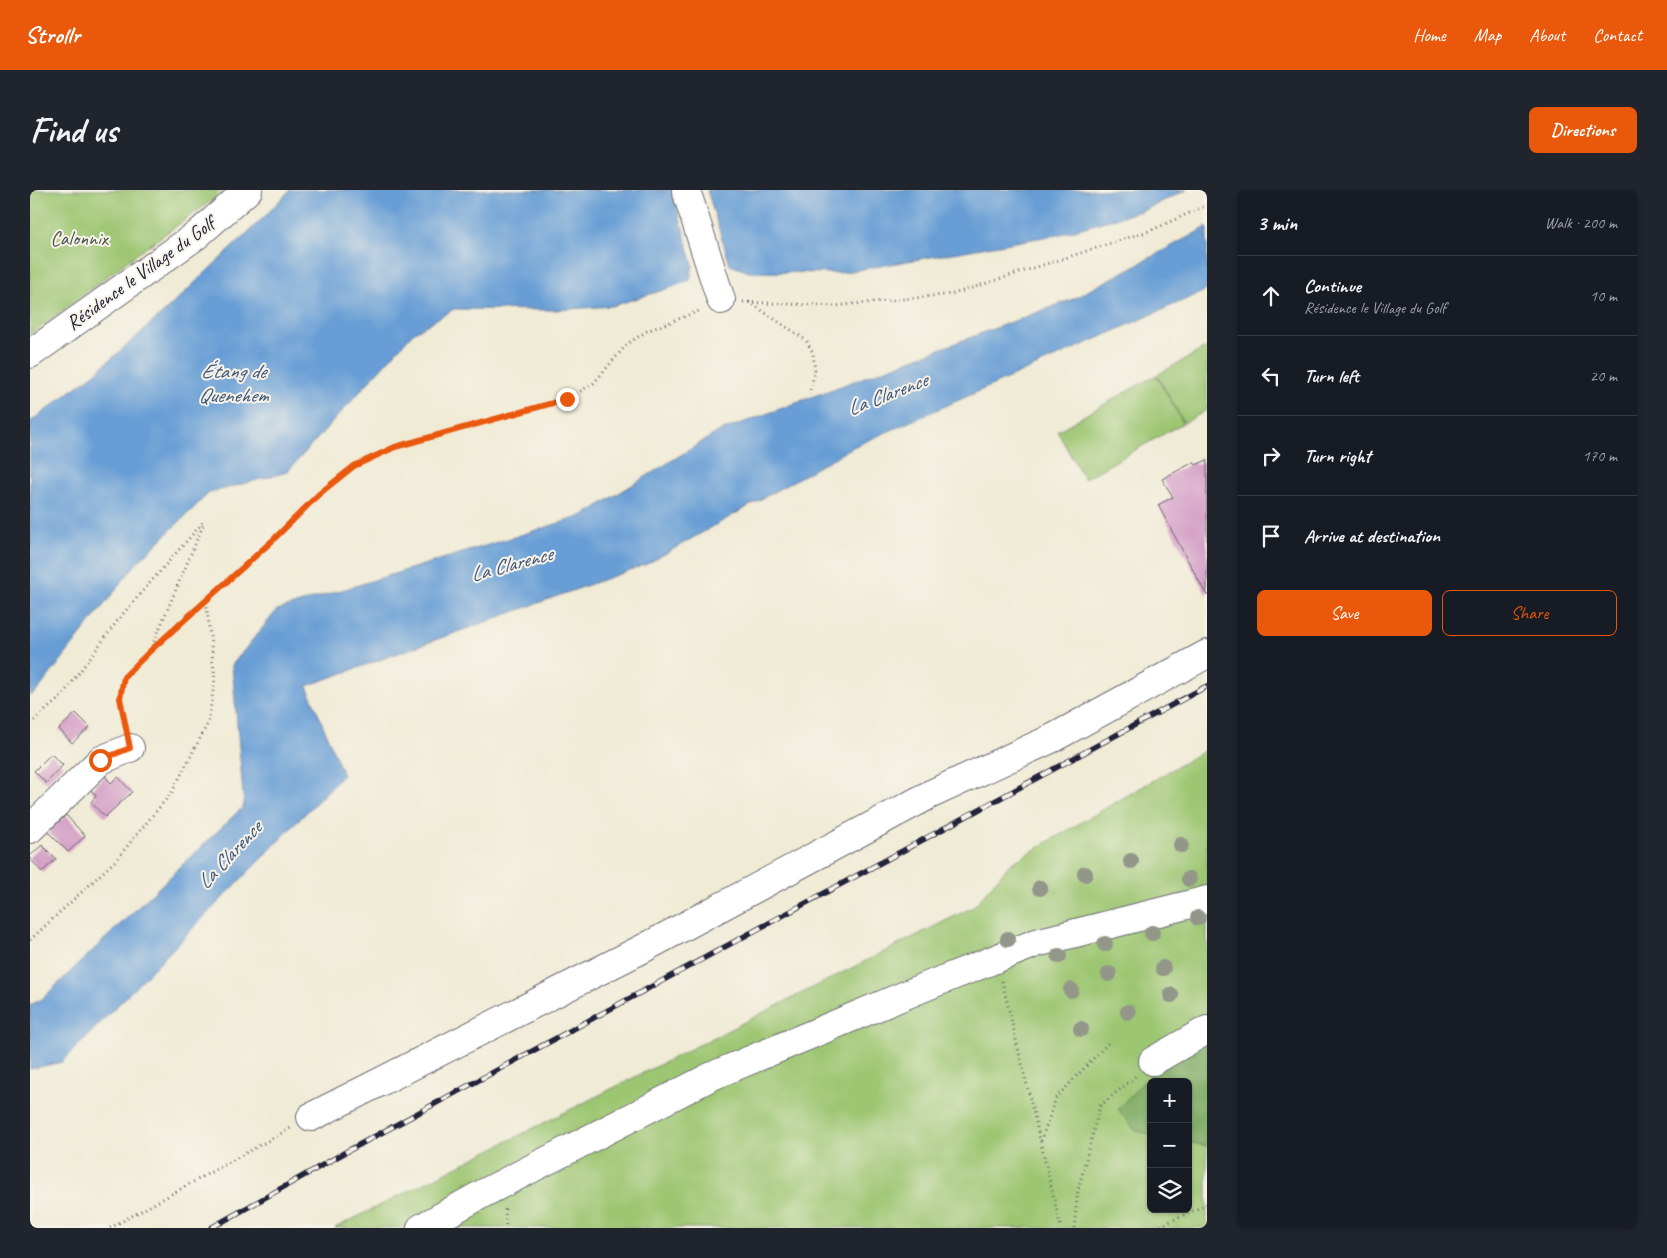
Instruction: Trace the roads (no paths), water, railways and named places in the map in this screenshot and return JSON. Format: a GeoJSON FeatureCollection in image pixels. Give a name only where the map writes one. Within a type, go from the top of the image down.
{"type":"FeatureCollection","features":[{"type":"Feature","properties":{"kind":"street","name":"Résidence le Village du Golf"},"geometry":{"type":"LineString","coordinates":[[30,354],[197,235],[248,190]]}},
{"type":"Feature","properties":{"kind":"street"},"geometry":{"type":"LineString","coordinates":[[686,190],[721,300]]}},
{"type":"Feature","properties":{"kind":"street"},"geometry":{"type":"LineString","coordinates":[[311,1117],[646,948],[931,794],[1053,738],[1207,654]]}},
{"type":"Feature","properties":{"kind":"street"},"geometry":{"type":"LineString","coordinates":[[30,829],[100,760],[130,748]]}},
{"type":"Feature","properties":{"kind":"street"},"geometry":{"type":"LineString","coordinates":[[421,1228],[484,1193],[712,1076],[927,986],[1036,943],[1207,900]]}},
{"type":"Feature","properties":{"kind":"street"},"geometry":{"type":"LineString","coordinates":[[1153,1062],[1207,1030]]}},
{"type":"Feature","properties":{"kind":"water","name":"Étang de Quenehem"},"geometry":{"type":"Polygon","coordinates":[[[290,190],[672,190],[693,265],[690,280],[612,306],[555,310],[454,309],[413,333],[287,472],[209,493],[135,565],[38,690],[30,696],[30,422],[94,374],[163,313],[290,190]]]}},
{"type":"Feature","properties":{"kind":"water"},"geometry":{"type":"Polygon","coordinates":[[[707,190],[1187,190],[1144,210],[1061,234],[840,273],[749,272],[730,265],[707,190]]]}},
{"type":"Feature","properties":{"kind":"water","name":"La Clarence"},"geometry":{"type":"Polygon","coordinates":[[[1207,227],[1207,290],[853,447],[647,564],[307,686],[343,775],[62,1062],[30,1069],[30,1005],[42,999],[244,806],[232,665],[277,610],[582,516],[718,432],[1073,299],[1207,227]]]}},
{"type":"Feature","properties":{"kind":"railway"},"geometry":{"type":"LineString","coordinates":[[211,1228],[344,1153],[1207,686]]}},
{"type":"Feature","properties":{"kind":"park label","name":"Calonnix"},"geometry":{"type":"Point","coordinates":[79,238]}}]}
